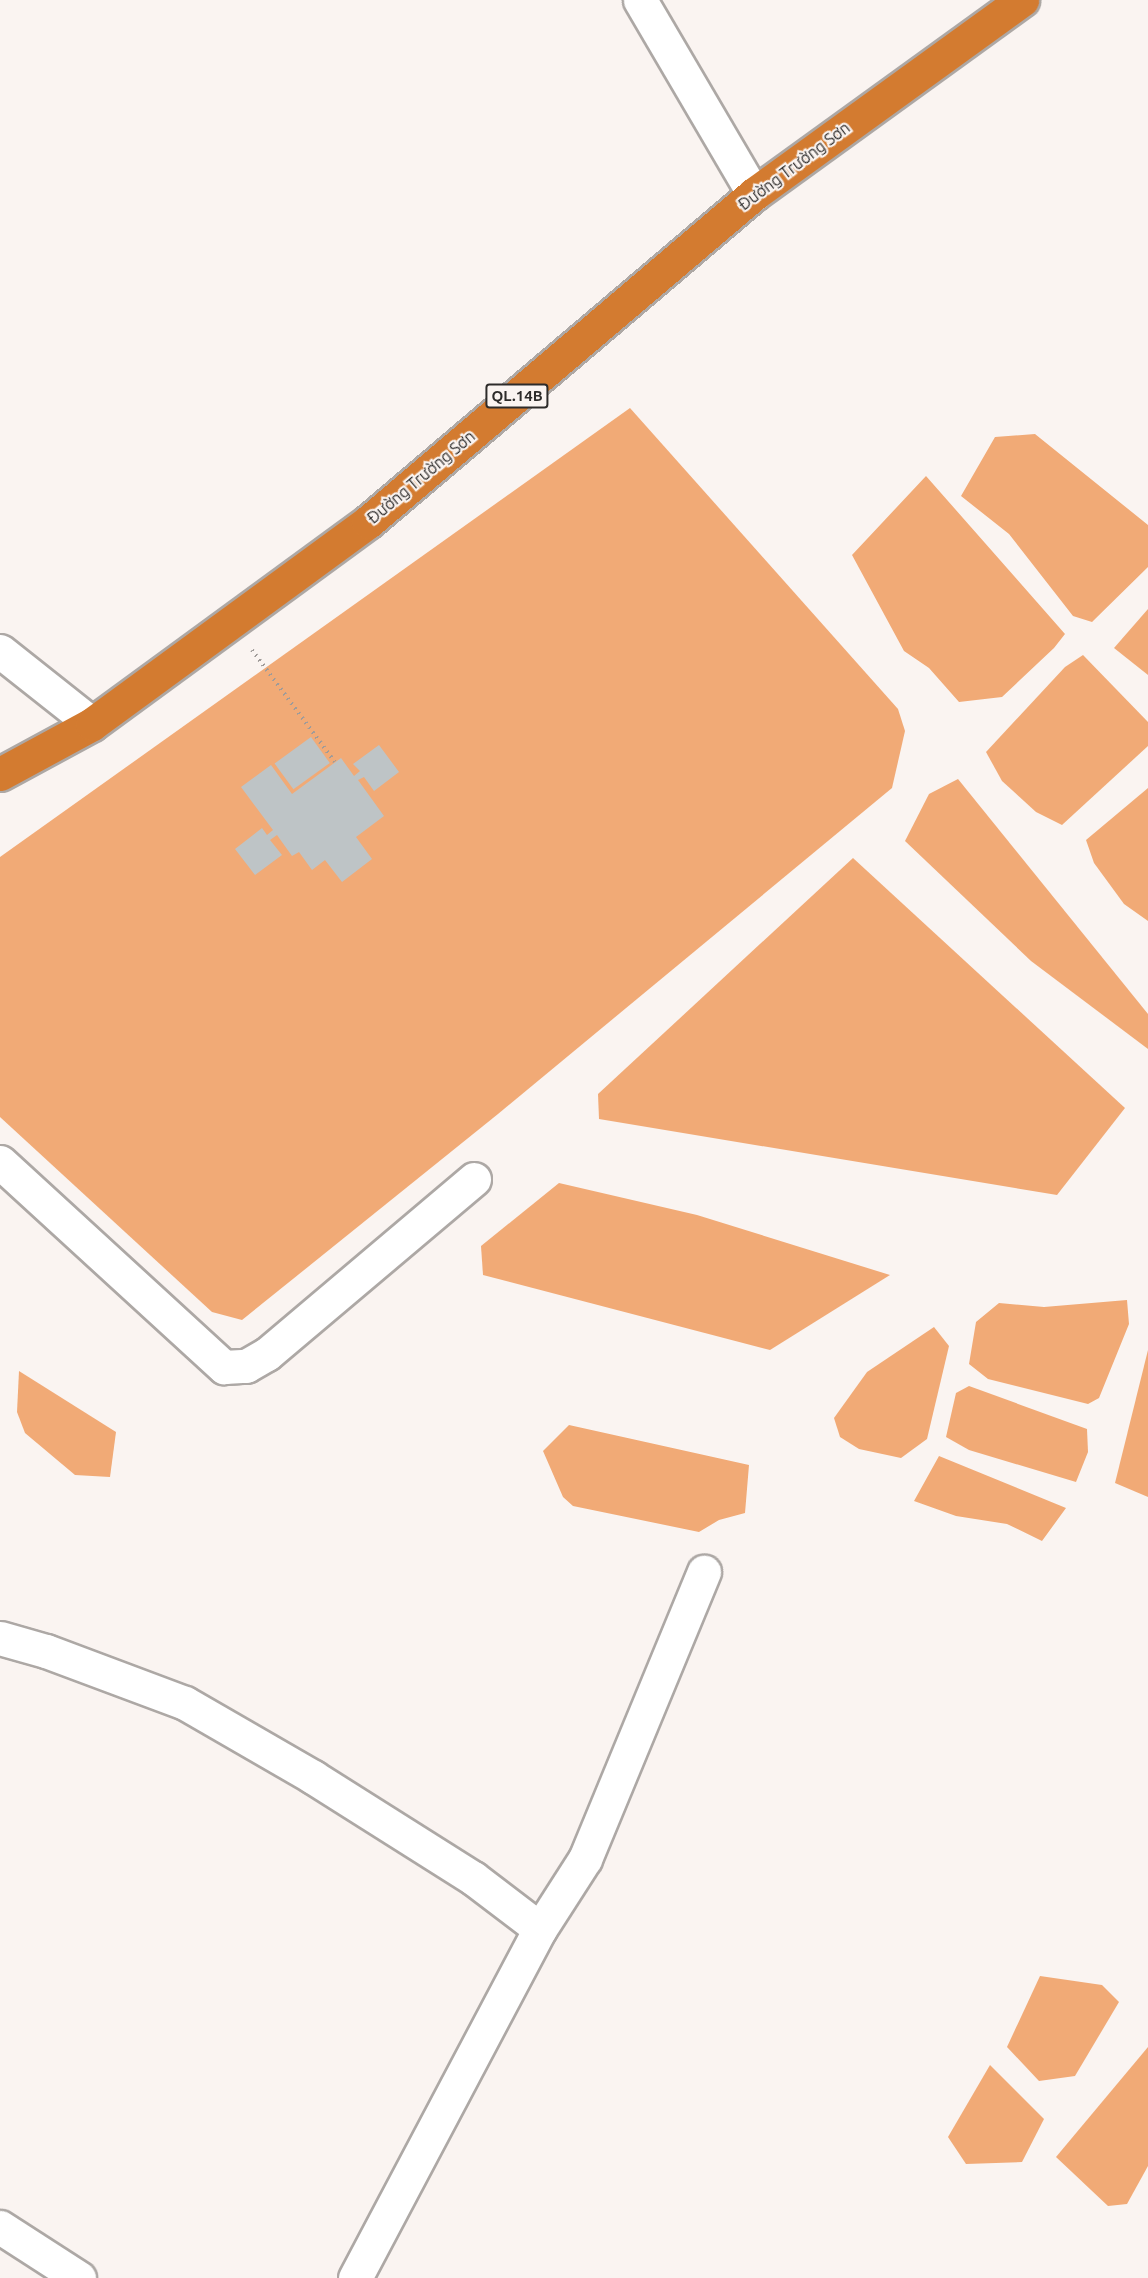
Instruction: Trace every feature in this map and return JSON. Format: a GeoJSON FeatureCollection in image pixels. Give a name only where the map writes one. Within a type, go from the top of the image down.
{"type":"FeatureCollection","features":[{"type":"Feature","properties":{"kind":"highway","name":"Đường Trường Sơn"},"geometry":{"type":"LineString","coordinates":[[0,774],[92,724],[368,522],[754,194],[1022,0]]}},
{"type":"Feature","properties":{"kind":"street"},"geometry":{"type":"LineString","coordinates":[[640,0],[754,194]]}},
{"type":"Feature","properties":{"kind":"street"},"geometry":{"type":"LineString","coordinates":[[0,651],[92,724]]}},
{"type":"Feature","properties":{"kind":"street"},"geometry":{"type":"LineString","coordinates":[[0,1162],[224,1367],[246,1366],[267,1354],[474,1179]]}},
{"type":"Feature","properties":{"kind":"street"},"geometry":{"type":"LineString","coordinates":[[355,2278],[540,1929],[585,1859],[704,1572]]}},
{"type":"Feature","properties":{"kind":"street"},"geometry":{"type":"LineString","coordinates":[[0,1638],[46,1651],[185,1703],[313,1777],[473,1878],[540,1929]]}},
{"type":"Feature","properties":{"kind":"street"},"geometry":{"type":"LineString","coordinates":[[0,2227],[79,2278]]}},
{"type":"Feature","properties":{"kind":"path"},"geometry":{"type":"LineString","coordinates":[[231,623],[335,762]]}},
{"type":"Feature","properties":{"kind":"shaded area"},"geometry":{"type":"Polygon","coordinates":[[[630,408],[898,709],[905,731],[892,788],[498,1114],[242,1320],[212,1312],[0,1117],[0,857],[630,408]]]}},
{"type":"Feature","properties":{"kind":"shaded area"},"geometry":{"type":"Polygon","coordinates":[[[1035,434],[1148,525],[1148,567],[1092,622],[1073,616],[1009,534],[961,496],[995,437],[1035,434]]]}},
{"type":"Feature","properties":{"kind":"shaded area"},"geometry":{"type":"Polygon","coordinates":[[[926,476],[1065,634],[1054,648],[1002,697],[959,702],[929,668],[904,651],[852,555],[926,476]]]}},
{"type":"Feature","properties":{"kind":"shaded area"},"geometry":{"type":"Polygon","coordinates":[[[1148,609],[1148,675],[1114,648],[1148,609]]]}},
{"type":"Feature","properties":{"kind":"shaded area"},"geometry":{"type":"Polygon","coordinates":[[[1083,655],[1148,722],[1148,746],[1062,825],[1036,812],[1002,781],[986,752],[1065,667],[1083,655]]]}},
{"type":"Feature","properties":{"kind":"shaded area"},"geometry":{"type":"Polygon","coordinates":[[[958,779],[1148,1014],[1148,1049],[1031,961],[905,841],[929,794],[958,779]]]}},
{"type":"Feature","properties":{"kind":"shaded area"},"geometry":{"type":"Polygon","coordinates":[[[1148,788],[1148,921],[1124,904],[1094,863],[1086,840],[1148,788]]]}},
{"type":"Feature","properties":{"kind":"shaded area"},"geometry":{"type":"Polygon","coordinates":[[[853,858],[1125,1108],[1057,1195],[599,1119],[598,1094],[853,858]]]}},
{"type":"Feature","properties":{"kind":"shaded area"},"geometry":{"type":"Polygon","coordinates":[[[559,1183],[697,1215],[890,1275],[770,1350],[483,1275],[481,1246],[559,1183]]]}},
{"type":"Feature","properties":{"kind":"shaded area"},"geometry":{"type":"Polygon","coordinates":[[[1127,1300],[1129,1324],[1099,1398],[1088,1404],[988,1379],[969,1364],[976,1322],[999,1303],[1044,1307],[1127,1300]]]}},
{"type":"Feature","properties":{"kind":"shaded area"},"geometry":{"type":"Polygon","coordinates":[[[934,1327],[949,1346],[927,1439],[901,1458],[859,1449],[840,1437],[834,1418],[867,1372],[934,1327]]]}},
{"type":"Feature","properties":{"kind":"shaded area"},"geometry":{"type":"Polygon","coordinates":[[[1148,1350],[1148,1497],[1115,1483],[1148,1350]]]}},
{"type":"Feature","properties":{"kind":"shaded area"},"geometry":{"type":"Polygon","coordinates":[[[19,1371],[116,1432],[110,1477],[75,1475],[25,1433],[17,1412],[19,1371]]]}},
{"type":"Feature","properties":{"kind":"shaded area"},"geometry":{"type":"Polygon","coordinates":[[[969,1386],[1087,1429],[1088,1452],[1076,1482],[969,1450],[946,1437],[956,1393],[969,1386]]]}},
{"type":"Feature","properties":{"kind":"shaded area"},"geometry":{"type":"Polygon","coordinates":[[[569,1425],[749,1465],[745,1513],[719,1520],[699,1532],[573,1506],[563,1497],[543,1451],[569,1425]]]}},
{"type":"Feature","properties":{"kind":"shaded area"},"geometry":{"type":"Polygon","coordinates":[[[939,1456],[1066,1508],[1042,1541],[1007,1524],[956,1516],[914,1501],[939,1456]]]}},
{"type":"Feature","properties":{"kind":"shaded area"},"geometry":{"type":"Polygon","coordinates":[[[1040,1976],[1102,1985],[1119,2002],[1075,2076],[1039,2081],[1007,2047],[1040,1976]]]}},
{"type":"Feature","properties":{"kind":"shaded area"},"geometry":{"type":"Polygon","coordinates":[[[1148,2047],[1148,2166],[1127,2204],[1108,2206],[1056,2157],[1148,2047]]]}},
{"type":"Feature","properties":{"kind":"shaded area"},"geometry":{"type":"Polygon","coordinates":[[[990,2065],[1044,2119],[1022,2162],[966,2164],[948,2137],[990,2065]]]}},
{"type":"Feature","properties":{"kind":"building"},"geometry":{"type":"Polygon","coordinates":[[[311,737],[330,763],[293,789],[275,763],[311,737]]]}},
{"type":"Feature","properties":{"kind":"building"},"geometry":{"type":"Polygon","coordinates":[[[379,745],[399,772],[374,791],[364,777],[358,780],[384,816],[356,837],[372,859],[342,882],[325,860],[312,870],[299,852],[292,856],[277,835],[270,840],[282,855],[255,875],[235,849],[262,828],[267,835],[273,830],[241,787],[271,765],[292,794],[341,758],[354,776],[360,771],[353,764],[379,745]]]}}]}
